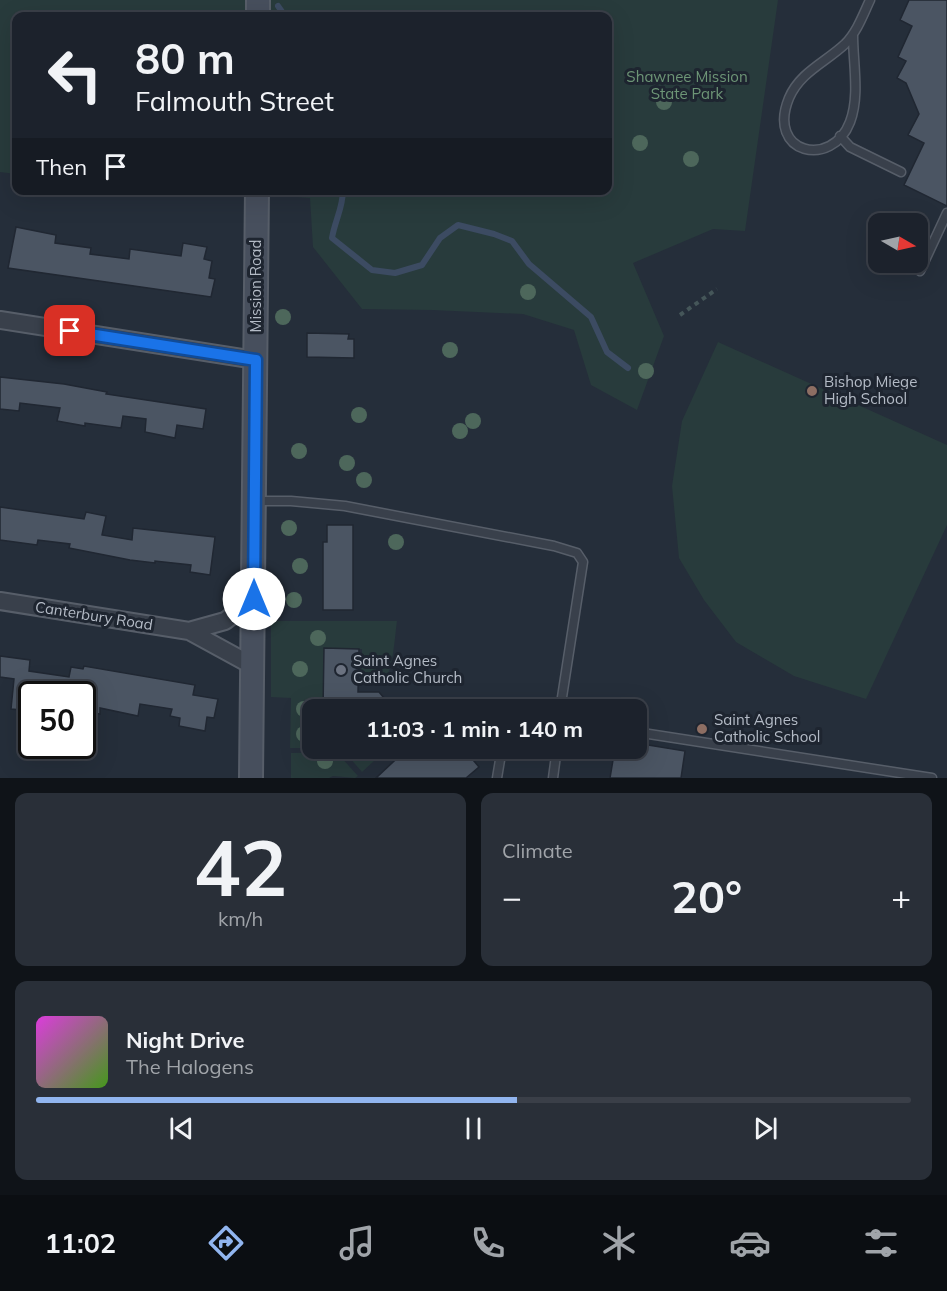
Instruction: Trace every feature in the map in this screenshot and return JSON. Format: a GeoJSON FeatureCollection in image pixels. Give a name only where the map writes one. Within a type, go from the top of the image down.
{"type":"FeatureCollection","features":[{"type":"Feature","properties":{"kind":"main road","name":"Mission Road"},"geometry":{"type":"LineString","coordinates":[[251,778],[257,195]]}},
{"type":"Feature","properties":{"kind":"street"},"geometry":{"type":"LineString","coordinates":[[0,320],[256,360]]}},
{"type":"Feature","properties":{"kind":"street","name":"Canterbury Road"},"geometry":{"type":"LineString","coordinates":[[189,631],[225,621],[254,599]]}},
{"type":"Feature","properties":{"kind":"street","name":"Canterbury Road"},"geometry":{"type":"LineString","coordinates":[[0,601],[189,631],[253,666]]}},
{"type":"Feature","properties":{"kind":"lane"},"geometry":{"type":"LineString","coordinates":[[853,35],[855,86],[850,122],[834,143],[817,150],[805,150],[794,144],[785,130],[784,113],[790,96],[801,80],[817,64],[844,45],[853,35],[870,0]]}},
{"type":"Feature","properties":{"kind":"lane"},"geometry":{"type":"LineString","coordinates":[[840,136],[850,147],[901,172]]}},
{"type":"Feature","properties":{"kind":"lane"},"geometry":{"type":"LineString","coordinates":[[928,254],[947,213]]}},
{"type":"Feature","properties":{"kind":"lane"},"geometry":{"type":"LineString","coordinates":[[254,501],[291,501],[345,506],[537,542],[577,554],[583,562],[562,699]]}},
{"type":"Feature","properties":{"kind":"lane"},"geometry":{"type":"LineString","coordinates":[[647,734],[932,778]]}},
{"type":"Feature","properties":{"kind":"lane"},"geometry":{"type":"LineString","coordinates":[[497,778],[500,759]]}},
{"type":"Feature","properties":{"kind":"lane"},"geometry":{"type":"LineString","coordinates":[[553,778],[556,759]]}},
{"type":"Feature","properties":{"kind":"path"},"geometry":{"type":"LineString","coordinates":[[680,315],[717,289]]}},
{"type":"Feature","properties":{"kind":"green space","name":"Shawnee Mission State Park"},"geometry":{"type":"Polygon","coordinates":[[[0,0],[778,0],[745,231],[713,229],[633,263],[664,336],[637,410],[591,385],[574,330],[523,314],[362,309],[313,247],[310,198],[271,195],[612,195],[612,12],[12,12],[12,174],[0,172],[0,0]]]}},
{"type":"Feature","properties":{"kind":"green space"},"geometry":{"type":"Polygon","coordinates":[[[718,342],[947,445],[947,525],[866,699],[794,676],[736,642],[704,600],[679,558],[672,486],[682,421],[718,342]]]}},
{"type":"Feature","properties":{"kind":"green space"},"geometry":{"type":"Polygon","coordinates":[[[275,621],[397,621],[389,671],[381,683],[364,685],[361,681],[362,649],[324,649],[323,699],[302,699],[302,748],[290,748],[291,698],[271,697],[271,623],[275,621]]]}},
{"type":"Feature","properties":{"kind":"green space"},"geometry":{"type":"Polygon","coordinates":[[[291,753],[302,753],[302,759],[343,759],[358,776],[355,778],[333,776],[329,778],[291,778],[291,753]]]}},
{"type":"Feature","properties":{"kind":"green space"},"geometry":{"type":"Polygon","coordinates":[[[351,759],[376,759],[362,772],[351,759]]]}},
{"type":"Feature","properties":{"kind":"building"},"geometry":{"type":"Polygon","coordinates":[[[909,0],[947,0],[947,206],[904,185],[924,143],[908,135],[919,114],[906,83],[897,78],[906,61],[898,57],[912,26],[900,20],[909,0]]]}},
{"type":"Feature","properties":{"kind":"building"},"geometry":{"type":"Polygon","coordinates":[[[16,227],[56,235],[55,243],[91,248],[90,254],[129,259],[130,249],[181,256],[183,243],[207,247],[204,259],[212,261],[209,278],[215,279],[211,297],[8,268],[16,227]]]}},
{"type":"Feature","properties":{"kind":"building"},"geometry":{"type":"Polygon","coordinates":[[[307,333],[349,334],[348,339],[354,339],[354,358],[307,357],[307,333]]]}},
{"type":"Feature","properties":{"kind":"building"},"geometry":{"type":"Polygon","coordinates":[[[0,377],[64,384],[107,392],[106,394],[206,409],[203,429],[177,425],[175,438],[145,432],[146,419],[123,416],[121,428],[85,423],[85,426],[57,421],[60,408],[20,403],[19,411],[0,409],[0,377]]]}},
{"type":"Feature","properties":{"kind":"building"},"geometry":{"type":"Polygon","coordinates":[[[0,507],[84,519],[86,512],[106,516],[102,535],[132,540],[133,528],[215,537],[210,575],[190,572],[191,565],[130,560],[69,548],[70,544],[38,540],[37,545],[0,540],[0,507]]]}},
{"type":"Feature","properties":{"kind":"building"},"geometry":{"type":"Polygon","coordinates":[[[327,525],[353,525],[353,610],[323,610],[323,542],[327,542],[327,525]]]}},
{"type":"Feature","properties":{"kind":"building","name":"Saint Agnes Catholic Church"},"geometry":{"type":"Polygon","coordinates":[[[324,648],[359,649],[358,692],[379,692],[385,699],[323,699],[324,648]]]}},
{"type":"Feature","properties":{"kind":"building"},"geometry":{"type":"Polygon","coordinates":[[[0,656],[30,660],[29,671],[69,677],[71,667],[83,669],[84,666],[195,685],[193,695],[218,699],[214,718],[207,717],[205,731],[179,726],[180,718],[170,716],[172,709],[140,704],[138,716],[100,708],[100,714],[96,713],[96,681],[18,681],[18,710],[11,709],[14,679],[0,677],[0,656]]]}},
{"type":"Feature","properties":{"kind":"building"},"geometry":{"type":"Polygon","coordinates":[[[647,745],[685,751],[681,778],[610,778],[613,759],[647,759],[647,745]]]}},
{"type":"Feature","properties":{"kind":"building"},"geometry":{"type":"Polygon","coordinates":[[[396,759],[472,759],[479,767],[466,778],[376,778],[396,759]]]}},
{"type":"Feature","properties":{"kind":"waterway"},"geometry":{"type":"LineString","coordinates":[[278,6],[282,12]]}},
{"type":"Feature","properties":{"kind":"waterway"},"geometry":{"type":"LineString","coordinates":[[343,195],[332,238],[372,270],[395,273],[422,265],[440,238],[458,225],[494,234],[512,241],[529,264],[591,317],[607,352],[628,368]]}},
{"type":"Feature","properties":{"kind":"place","name":"Bishop Miege High School"},"geometry":{"type":"Point","coordinates":[812,391]}},
{"type":"Feature","properties":{"kind":"place","name":"Saint Agnes Catholic Church"},"geometry":{"type":"Point","coordinates":[341,670]}},
{"type":"Feature","properties":{"kind":"place","name":"Saint Agnes Catholic School"},"geometry":{"type":"Point","coordinates":[702,729]}},
{"type":"Feature","properties":{"kind":"route"},"geometry":{"type":"LineString","coordinates":[[70,331],[256,360],[254,599]]}}]}
